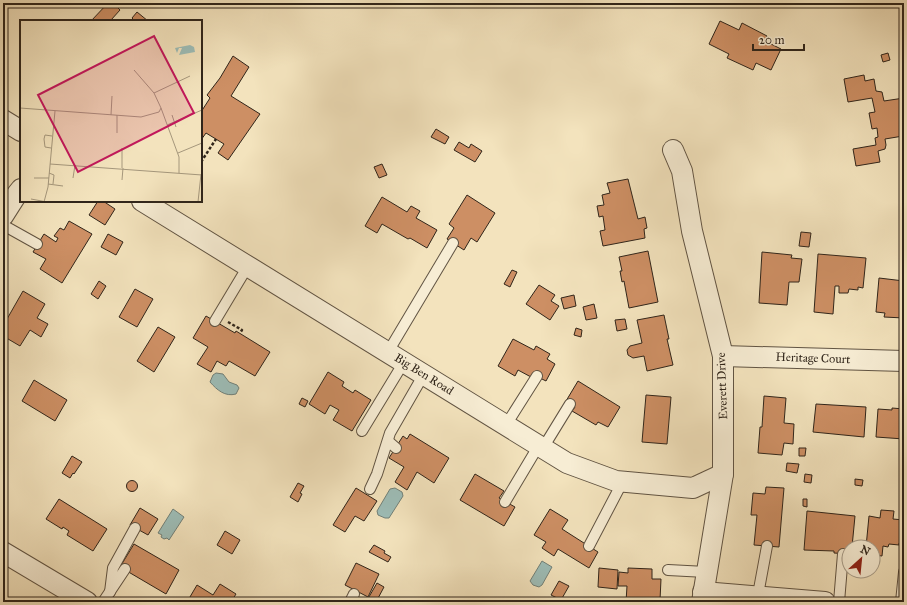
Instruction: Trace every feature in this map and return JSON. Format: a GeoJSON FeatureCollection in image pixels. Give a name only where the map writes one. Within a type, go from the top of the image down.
{"type":"FeatureCollection","features":[{"type":"Feature","properties":{"kind":"street"},"geometry":{"type":"LineString","coordinates":[[3,120],[20,130]]}},
{"type":"Feature","properties":{"kind":"street","name":"Everett Drive"},"geometry":{"type":"LineString","coordinates":[[674,150],[682,172],[692,231],[723,356],[723,474],[702,597]]}},
{"type":"Feature","properties":{"kind":"street"},"geometry":{"type":"LineString","coordinates":[[3,216],[20,190]]}},
{"type":"Feature","properties":{"kind":"street","name":"Big Ben Road"},"geometry":{"type":"LineString","coordinates":[[144,202],[567,463],[616,481],[692,488],[723,474]]}},
{"type":"Feature","properties":{"kind":"street","name":"Heritage Court"},"geometry":{"type":"LineString","coordinates":[[723,356],[904,361]]}},
{"type":"Feature","properties":{"kind":"street"},"geometry":{"type":"LineString","coordinates":[[4,557],[87,602]]}},
{"type":"Feature","properties":{"kind":"street"},"geometry":{"type":"LineString","coordinates":[[702,597],[825,602]]}},
{"type":"Feature","properties":{"kind":"lane"},"geometry":{"type":"LineString","coordinates":[[3,225],[37,244]]}},
{"type":"Feature","properties":{"kind":"lane"},"geometry":{"type":"LineString","coordinates":[[388,352],[453,243]]}},
{"type":"Feature","properties":{"kind":"lane"},"geometry":{"type":"LineString","coordinates":[[216,318],[248,266]]}},
{"type":"Feature","properties":{"kind":"lane"},"geometry":{"type":"LineString","coordinates":[[362,432],[404,362]]}},
{"type":"Feature","properties":{"kind":"lane"},"geometry":{"type":"LineString","coordinates":[[370,489],[392,444],[390,433],[424,374]]}},
{"type":"Feature","properties":{"kind":"lane"},"geometry":{"type":"LineString","coordinates":[[506,425],[537,376]]}},
{"type":"Feature","properties":{"kind":"lane"},"geometry":{"type":"LineString","coordinates":[[505,502],[570,404]]}},
{"type":"Feature","properties":{"kind":"lane"},"geometry":{"type":"LineString","coordinates":[[590,546],[623,481]]}},
{"type":"Feature","properties":{"kind":"lane"},"geometry":{"type":"LineString","coordinates":[[110,592],[113,568],[135,528]]}},
{"type":"Feature","properties":{"kind":"lane"},"geometry":{"type":"LineString","coordinates":[[757,599],[767,546]]}},
{"type":"Feature","properties":{"kind":"lane"},"geometry":{"type":"LineString","coordinates":[[103,602],[125,570]]}},
{"type":"Feature","properties":{"kind":"lane"},"geometry":{"type":"LineString","coordinates":[[668,570],[706,572]]}},
{"type":"Feature","properties":{"kind":"lane"},"geometry":{"type":"LineString","coordinates":[[901,602],[904,572]]}},
{"type":"Feature","properties":{"kind":"lane"},"geometry":{"type":"LineString","coordinates":[[839,602],[841,578]]}},
{"type":"Feature","properties":{"kind":"path"},"geometry":{"type":"LineString","coordinates":[[202,160],[216,138]]}},
{"type":"Feature","properties":{"kind":"path"},"geometry":{"type":"LineString","coordinates":[[216,318],[242,330],[240,333]]}},
{"type":"Feature","properties":{"kind":"water"},"geometry":{"type":"Polygon","coordinates":[[[216,373],[223,374],[229,382],[237,385],[239,388],[236,394],[225,394],[218,390],[210,382],[213,375],[216,373]]]}},
{"type":"Feature","properties":{"kind":"water"},"geometry":{"type":"Polygon","coordinates":[[[395,488],[402,492],[403,496],[389,518],[378,515],[377,511],[390,489],[395,488]]]}},
{"type":"Feature","properties":{"kind":"water"},"geometry":{"type":"Polygon","coordinates":[[[173,509],[184,517],[169,540],[167,538],[164,539],[161,537],[162,535],[158,533],[173,509]]]}},
{"type":"Feature","properties":{"kind":"water"},"geometry":{"type":"Polygon","coordinates":[[[542,561],[552,567],[542,585],[539,587],[533,585],[530,581],[542,561]]]}},
{"type":"Feature","properties":{"kind":"building"},"geometry":{"type":"Polygon","coordinates":[[[108,3],[113,3],[120,10],[111,20],[92,20],[108,3]]]}},
{"type":"Feature","properties":{"kind":"building"},"geometry":{"type":"Polygon","coordinates":[[[137,12],[147,20],[134,20],[132,18],[137,12]]]}},
{"type":"Feature","properties":{"kind":"building"},"geometry":{"type":"Polygon","coordinates":[[[901,13],[904,13],[904,34],[901,13]]]}},
{"type":"Feature","properties":{"kind":"building"},"geometry":{"type":"Polygon","coordinates":[[[720,21],[739,30],[742,23],[767,36],[765,41],[781,49],[771,70],[756,63],[753,70],[727,58],[729,54],[709,44],[720,21]]]}},
{"type":"Feature","properties":{"kind":"building"},"geometry":{"type":"Polygon","coordinates":[[[888,53],[890,60],[883,62],[881,55],[888,53]]]}},
{"type":"Feature","properties":{"kind":"building"},"geometry":{"type":"Polygon","coordinates":[[[233,56],[249,67],[231,96],[260,114],[228,160],[218,153],[224,144],[206,133],[202,139],[202,110],[210,98],[207,95],[220,78],[233,56]]]}},
{"type":"Feature","properties":{"kind":"building"},"geometry":{"type":"Polygon","coordinates":[[[864,75],[865,81],[874,79],[876,91],[882,92],[884,101],[904,98],[904,131],[902,131],[903,136],[885,139],[885,149],[878,151],[880,162],[856,166],[853,149],[876,145],[875,138],[878,137],[877,128],[872,129],[869,113],[875,112],[872,98],[848,102],[844,79],[864,75]]]}},
{"type":"Feature","properties":{"kind":"building"},"geometry":{"type":"Polygon","coordinates":[[[436,129],[449,137],[445,144],[431,137],[436,129]]]}},
{"type":"Feature","properties":{"kind":"building"},"geometry":{"type":"Polygon","coordinates":[[[459,142],[469,148],[471,144],[482,151],[475,162],[454,150],[459,142]]]}},
{"type":"Feature","properties":{"kind":"building"},"geometry":{"type":"Polygon","coordinates":[[[382,164],[387,175],[379,178],[374,167],[382,164]]]}},
{"type":"Feature","properties":{"kind":"building"},"geometry":{"type":"Polygon","coordinates":[[[628,179],[638,219],[645,217],[647,228],[644,229],[645,238],[603,246],[600,231],[605,230],[603,216],[599,217],[597,206],[604,205],[602,195],[610,193],[607,183],[628,179]]]}},
{"type":"Feature","properties":{"kind":"building"},"geometry":{"type":"Polygon","coordinates":[[[467,195],[495,213],[477,242],[471,238],[464,250],[447,239],[454,228],[449,224],[467,195]]]}},
{"type":"Feature","properties":{"kind":"building"},"geometry":{"type":"Polygon","coordinates":[[[382,197],[407,212],[411,206],[420,211],[416,218],[437,230],[427,248],[382,224],[377,233],[365,226],[382,197]]]}},
{"type":"Feature","properties":{"kind":"building"},"geometry":{"type":"Polygon","coordinates":[[[97,202],[104,202],[115,209],[105,225],[89,215],[97,202]]]}},
{"type":"Feature","properties":{"kind":"building"},"geometry":{"type":"Polygon","coordinates":[[[69,221],[92,234],[62,283],[40,269],[46,259],[33,252],[44,234],[56,242],[58,238],[54,236],[60,228],[64,230],[69,221]]]}},
{"type":"Feature","properties":{"kind":"building"},"geometry":{"type":"Polygon","coordinates":[[[801,232],[811,233],[809,247],[799,246],[801,232]]]}},
{"type":"Feature","properties":{"kind":"building"},"geometry":{"type":"Polygon","coordinates":[[[108,234],[123,242],[116,255],[101,247],[108,234]]]}},
{"type":"Feature","properties":{"kind":"building"},"geometry":{"type":"Polygon","coordinates":[[[648,251],[658,302],[629,308],[624,281],[622,282],[620,271],[622,271],[619,257],[648,251]]]}},
{"type":"Feature","properties":{"kind":"building"},"geometry":{"type":"Polygon","coordinates":[[[762,252],[792,255],[791,258],[802,259],[799,282],[789,282],[787,305],[759,303],[762,252]]]}},
{"type":"Feature","properties":{"kind":"building"},"geometry":{"type":"Polygon","coordinates":[[[818,254],[866,258],[863,288],[858,287],[858,290],[849,289],[848,293],[839,293],[839,286],[835,286],[833,314],[814,312],[818,254]]]}},
{"type":"Feature","properties":{"kind":"building"},"geometry":{"type":"Polygon","coordinates":[[[512,270],[517,272],[510,287],[504,284],[512,270]]]}},
{"type":"Feature","properties":{"kind":"building"},"geometry":{"type":"Polygon","coordinates":[[[879,278],[904,281],[904,318],[884,317],[885,313],[876,312],[879,278]]]}},
{"type":"Feature","properties":{"kind":"building"},"geometry":{"type":"Polygon","coordinates":[[[99,281],[106,286],[98,299],[91,294],[99,281]]]}},
{"type":"Feature","properties":{"kind":"building"},"geometry":{"type":"Polygon","coordinates":[[[539,285],[555,295],[551,301],[559,306],[550,320],[526,304],[539,285]]]}},
{"type":"Feature","properties":{"kind":"building"},"geometry":{"type":"Polygon","coordinates":[[[135,289],[153,299],[137,327],[119,317],[135,289]]]}},
{"type":"Feature","properties":{"kind":"building"},"geometry":{"type":"Polygon","coordinates":[[[23,291],[45,304],[37,318],[48,324],[41,337],[30,330],[20,346],[3,336],[3,326],[23,291]]]}},
{"type":"Feature","properties":{"kind":"building"},"geometry":{"type":"Polygon","coordinates":[[[574,295],[576,306],[564,309],[561,298],[574,295]]]}},
{"type":"Feature","properties":{"kind":"building"},"geometry":{"type":"Polygon","coordinates":[[[594,304],[597,318],[586,320],[583,307],[594,304]]]}},
{"type":"Feature","properties":{"kind":"building"},"geometry":{"type":"Polygon","coordinates":[[[664,315],[669,339],[667,339],[673,365],[647,371],[644,356],[633,358],[628,355],[627,350],[630,346],[642,343],[637,320],[664,315]]]}},
{"type":"Feature","properties":{"kind":"building"},"geometry":{"type":"Polygon","coordinates":[[[206,316],[235,333],[236,331],[270,352],[255,376],[229,361],[226,366],[217,361],[211,372],[197,364],[208,347],[193,338],[206,316]]]}},
{"type":"Feature","properties":{"kind":"building"},"geometry":{"type":"Polygon","coordinates":[[[625,319],[627,329],[617,331],[615,320],[625,319]]]}},
{"type":"Feature","properties":{"kind":"building"},"geometry":{"type":"Polygon","coordinates":[[[158,327],[175,337],[154,372],[137,361],[158,327]]]}},
{"type":"Feature","properties":{"kind":"building"},"geometry":{"type":"Polygon","coordinates":[[[576,328],[582,330],[581,337],[574,335],[576,328]]]}},
{"type":"Feature","properties":{"kind":"building"},"geometry":{"type":"Polygon","coordinates":[[[513,339],[534,350],[536,346],[550,354],[547,359],[555,364],[546,381],[532,374],[531,377],[518,370],[515,376],[498,366],[513,339]]]}},
{"type":"Feature","properties":{"kind":"building"},"geometry":{"type":"Polygon","coordinates":[[[328,372],[344,382],[342,386],[353,393],[355,390],[371,400],[352,431],[333,420],[339,410],[330,405],[325,414],[309,404],[328,372]]]}},
{"type":"Feature","properties":{"kind":"building"},"geometry":{"type":"Polygon","coordinates":[[[34,380],[67,400],[55,421],[22,401],[34,380]]]}},
{"type":"Feature","properties":{"kind":"building"},"geometry":{"type":"Polygon","coordinates":[[[578,381],[620,407],[608,427],[598,422],[596,425],[572,411],[575,407],[566,401],[578,381]]]}},
{"type":"Feature","properties":{"kind":"building"},"geometry":{"type":"Polygon","coordinates":[[[646,395],[671,397],[667,444],[642,442],[646,395]]]}},
{"type":"Feature","properties":{"kind":"building"},"geometry":{"type":"Polygon","coordinates":[[[764,396],[786,398],[784,423],[794,424],[793,444],[784,443],[782,455],[758,453],[760,427],[762,427],[764,396]]]}},
{"type":"Feature","properties":{"kind":"building"},"geometry":{"type":"Polygon","coordinates":[[[302,398],[308,401],[305,407],[299,404],[302,398]]]}},
{"type":"Feature","properties":{"kind":"building"},"geometry":{"type":"Polygon","coordinates":[[[816,404],[866,407],[864,437],[813,432],[816,404]]]}},
{"type":"Feature","properties":{"kind":"building"},"geometry":{"type":"Polygon","coordinates":[[[892,408],[904,409],[904,439],[876,437],[878,409],[892,410],[892,408]]]}},
{"type":"Feature","properties":{"kind":"building"},"geometry":{"type":"Polygon","coordinates":[[[410,434],[449,458],[434,483],[417,472],[407,490],[395,482],[404,467],[389,458],[403,436],[407,439],[410,434]]]}},
{"type":"Feature","properties":{"kind":"building"},"geometry":{"type":"Polygon","coordinates":[[[799,448],[806,448],[805,456],[799,456],[799,448]]]}},
{"type":"Feature","properties":{"kind":"building"},"geometry":{"type":"Polygon","coordinates":[[[72,456],[82,462],[70,478],[62,473],[72,456]]]}},
{"type":"Feature","properties":{"kind":"building"},"geometry":{"type":"Polygon","coordinates":[[[787,463],[799,464],[797,473],[786,471],[787,463]]]}},
{"type":"Feature","properties":{"kind":"building"},"geometry":{"type":"Polygon","coordinates":[[[475,474],[504,491],[499,498],[515,507],[504,526],[460,500],[475,474]]]}},
{"type":"Feature","properties":{"kind":"building"},"geometry":{"type":"Polygon","coordinates":[[[805,474],[812,475],[811,483],[804,482],[805,474]]]}},
{"type":"Feature","properties":{"kind":"building"},"geometry":{"type":"Polygon","coordinates":[[[855,479],[863,480],[862,486],[855,485],[855,479]]]}},
{"type":"Feature","properties":{"kind":"building"},"geometry":{"type":"Polygon","coordinates":[[[132,480],[136,482],[138,486],[136,490],[132,492],[128,490],[126,486],[128,482],[132,480]]]}},
{"type":"Feature","properties":{"kind":"building"},"geometry":{"type":"Polygon","coordinates":[[[298,483],[304,486],[300,493],[302,494],[298,502],[290,497],[298,483]]]}},
{"type":"Feature","properties":{"kind":"building"},"geometry":{"type":"Polygon","coordinates":[[[766,487],[784,488],[779,547],[754,545],[757,515],[751,515],[753,493],[765,494],[766,487]]]}},
{"type":"Feature","properties":{"kind":"building"},"geometry":{"type":"Polygon","coordinates":[[[356,488],[377,501],[364,521],[355,516],[345,532],[333,525],[356,488]]]}},
{"type":"Feature","properties":{"kind":"building"},"geometry":{"type":"Polygon","coordinates":[[[59,499],[107,529],[93,551],[67,535],[69,531],[63,527],[62,529],[46,519],[59,499]]]}},
{"type":"Feature","properties":{"kind":"building"},"geometry":{"type":"Polygon","coordinates":[[[803,499],[807,499],[807,507],[803,506],[803,499]]]}},
{"type":"Feature","properties":{"kind":"building"},"geometry":{"type":"Polygon","coordinates":[[[140,508],[158,519],[148,535],[130,525],[140,508]]]}},
{"type":"Feature","properties":{"kind":"building"},"geometry":{"type":"Polygon","coordinates":[[[550,509],[568,520],[562,529],[598,552],[589,568],[558,549],[554,556],[542,548],[546,542],[534,535],[550,509]]]}},
{"type":"Feature","properties":{"kind":"building"},"geometry":{"type":"Polygon","coordinates":[[[881,510],[894,511],[893,519],[904,520],[904,544],[889,544],[888,547],[883,546],[882,556],[881,539],[867,539],[869,516],[880,518],[881,510]]]}},
{"type":"Feature","properties":{"kind":"building"},"geometry":{"type":"Polygon","coordinates":[[[807,511],[855,516],[853,539],[841,539],[841,553],[834,553],[834,551],[804,550],[807,511]]]}},
{"type":"Feature","properties":{"kind":"building"},"geometry":{"type":"Polygon","coordinates":[[[225,531],[240,540],[232,554],[217,545],[225,531]]]}},
{"type":"Feature","properties":{"kind":"building"},"geometry":{"type":"Polygon","coordinates":[[[134,544],[179,570],[166,594],[120,567],[134,544]]]}},
{"type":"Feature","properties":{"kind":"building"},"geometry":{"type":"Polygon","coordinates":[[[374,545],[385,551],[384,553],[391,557],[388,562],[369,552],[374,545]]]}},
{"type":"Feature","properties":{"kind":"building"},"geometry":{"type":"Polygon","coordinates":[[[356,563],[379,574],[368,597],[345,585],[356,563]]]}},
{"type":"Feature","properties":{"kind":"building"},"geometry":{"type":"Polygon","coordinates":[[[599,568],[618,570],[617,589],[598,587],[599,568]]]}},
{"type":"Feature","properties":{"kind":"building"},"geometry":{"type":"Polygon","coordinates":[[[628,568],[652,569],[652,579],[661,579],[660,600],[652,600],[651,602],[626,602],[627,586],[618,586],[619,572],[628,573],[628,568]]]}},
{"type":"Feature","properties":{"kind":"building"},"geometry":{"type":"Polygon","coordinates":[[[559,581],[569,586],[561,600],[551,595],[559,581]]]}},
{"type":"Feature","properties":{"kind":"building"},"geometry":{"type":"Polygon","coordinates":[[[377,583],[384,587],[376,602],[366,602],[377,583]]]}},
{"type":"Feature","properties":{"kind":"building"},"geometry":{"type":"Polygon","coordinates":[[[220,584],[236,594],[231,602],[187,602],[197,585],[213,595],[220,584]]]}}]}
